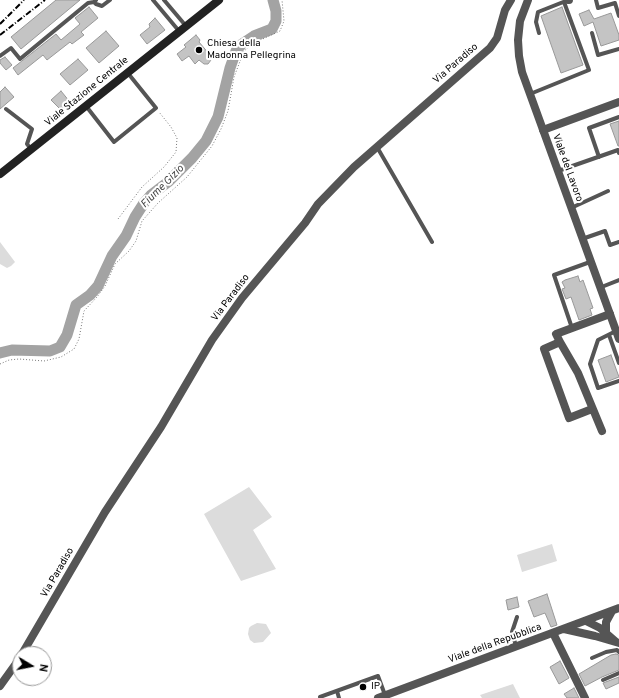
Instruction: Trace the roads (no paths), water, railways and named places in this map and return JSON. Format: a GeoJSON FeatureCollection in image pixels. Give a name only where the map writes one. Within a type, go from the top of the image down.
{"type":"FeatureCollection","features":[{"type":"Feature","properties":{"kind":"main road","name":"Viale Stazione Centrale"},"geometry":{"type":"LineString","coordinates":[[0,174],[219,0]]}},
{"type":"Feature","properties":{"kind":"street","name":"Via Paradiso"},"geometry":{"type":"LineString","coordinates":[[27,646],[105,512],[161,427],[212,340],[242,298],[305,223],[318,204],[354,167],[490,48],[497,38],[506,10],[511,0]]}},
{"type":"Feature","properties":{"kind":"street","name":"Viale del Lavoro"},"geometry":{"type":"LineString","coordinates":[[528,0],[520,21],[518,40],[520,61],[530,94],[615,331]]}},
{"type":"Feature","properties":{"kind":"street"},"geometry":{"type":"LineString","coordinates":[[543,130],[619,102]]}},
{"type":"Feature","properties":{"kind":"street"},"geometry":{"type":"LineString","coordinates":[[602,432],[578,373],[556,334],[610,314]]}},
{"type":"Feature","properties":{"kind":"street"},"geometry":{"type":"LineString","coordinates":[[560,342],[544,349],[569,418],[592,409]]}},
{"type":"Feature","properties":{"kind":"street"},"geometry":{"type":"LineString","coordinates":[[606,632],[606,622],[615,610]]}},
{"type":"Feature","properties":{"kind":"street","name":"Viale della Repubblica"},"geometry":{"type":"LineString","coordinates":[[381,697],[615,610]]}},
{"type":"Feature","properties":{"kind":"street"},"geometry":{"type":"LineString","coordinates":[[595,636],[587,630],[586,621],[594,624],[606,632],[618,643]]}},
{"type":"Feature","properties":{"kind":"street"},"geometry":{"type":"LineString","coordinates":[[564,629],[618,643]]}},
{"type":"Feature","properties":{"kind":"street"},"geometry":{"type":"LineString","coordinates":[[553,633],[585,698]]}},
{"type":"Feature","properties":{"kind":"street"},"geometry":{"type":"LineString","coordinates":[[0,686],[12,669]]}},
{"type":"Feature","properties":{"kind":"lane"},"geometry":{"type":"LineString","coordinates":[[0,56],[11,48],[20,59],[88,3],[95,1],[96,4],[102,6],[110,0]]}},
{"type":"Feature","properties":{"kind":"lane"},"geometry":{"type":"LineString","coordinates":[[153,0],[179,32]]}},
{"type":"Feature","properties":{"kind":"lane"},"geometry":{"type":"LineString","coordinates":[[164,0],[186,26]]}},
{"type":"Feature","properties":{"kind":"lane"},"geometry":{"type":"LineString","coordinates":[[596,0],[598,8],[615,3],[619,16]]}},
{"type":"Feature","properties":{"kind":"lane"},"geometry":{"type":"LineString","coordinates":[[530,94],[589,70],[567,1],[538,12],[536,22],[539,33]]}},
{"type":"Feature","properties":{"kind":"lane"},"geometry":{"type":"LineString","coordinates":[[592,33],[598,55],[619,49]]}},
{"type":"Feature","properties":{"kind":"lane"},"geometry":{"type":"LineString","coordinates":[[86,106],[114,142],[156,108],[127,72]]}},
{"type":"Feature","properties":{"kind":"lane"},"geometry":{"type":"LineString","coordinates":[[6,109],[32,129],[27,144],[31,150]]}},
{"type":"Feature","properties":{"kind":"lane"},"geometry":{"type":"LineString","coordinates":[[599,156],[589,128],[619,117]]}},
{"type":"Feature","properties":{"kind":"lane"},"geometry":{"type":"LineString","coordinates":[[376,147],[432,242]]}},
{"type":"Feature","properties":{"kind":"lane"},"geometry":{"type":"LineString","coordinates":[[558,172],[618,150],[619,153]]}},
{"type":"Feature","properties":{"kind":"lane"},"geometry":{"type":"LineString","coordinates":[[571,208],[608,191]]}},
{"type":"Feature","properties":{"kind":"lane"},"geometry":{"type":"LineString","coordinates":[[582,239],[605,230],[610,245],[619,242]]}},
{"type":"Feature","properties":{"kind":"lane"},"geometry":{"type":"LineString","coordinates":[[572,328],[554,275],[590,262]]}},
{"type":"Feature","properties":{"kind":"lane"},"geometry":{"type":"LineString","coordinates":[[600,288],[619,280]]}},
{"type":"Feature","properties":{"kind":"lane"},"geometry":{"type":"LineString","coordinates":[[619,363],[615,331],[598,340],[590,364],[598,388],[619,381]]}},
{"type":"Feature","properties":{"kind":"lane"},"geometry":{"type":"LineString","coordinates":[[516,647],[512,632],[517,617]]}},
{"type":"Feature","properties":{"kind":"lane"},"geometry":{"type":"LineString","coordinates":[[592,658],[606,652],[617,650],[619,652]]}},
{"type":"Feature","properties":{"kind":"lane"},"geometry":{"type":"LineString","coordinates":[[603,680],[619,673]]}},
{"type":"Feature","properties":{"kind":"lane"},"geometry":{"type":"LineString","coordinates":[[320,697],[378,676],[381,697]]}},
{"type":"Feature","properties":{"kind":"lane"},"geometry":{"type":"LineString","coordinates":[[337,691],[339,698]]}},
{"type":"Feature","properties":{"kind":"waterway","name":"Fiume Gizio"},"geometry":{"type":"LineString","coordinates":[[0,353],[12,350],[50,351],[60,347],[67,335],[76,305],[90,295],[98,286],[112,256],[126,236],[144,203],[151,195],[168,182],[192,158],[206,141],[218,117],[230,68],[236,51],[242,44],[254,36],[272,29],[276,21],[276,11],[273,0]]}},
{"type":"Feature","properties":{"kind":"railway"},"geometry":{"type":"LineString","coordinates":[[0,24],[24,0]]}},
{"type":"Feature","properties":{"kind":"railway"},"geometry":{"type":"LineString","coordinates":[[0,35],[45,0]]}},
{"type":"Feature","properties":{"kind":"place","name":"Chiesa della Madonna Pellegrina"},"geometry":{"type":"Point","coordinates":[199,50]}},
{"type":"Feature","properties":{"kind":"place","name":"IP"},"geometry":{"type":"Point","coordinates":[363,687]}}]}
